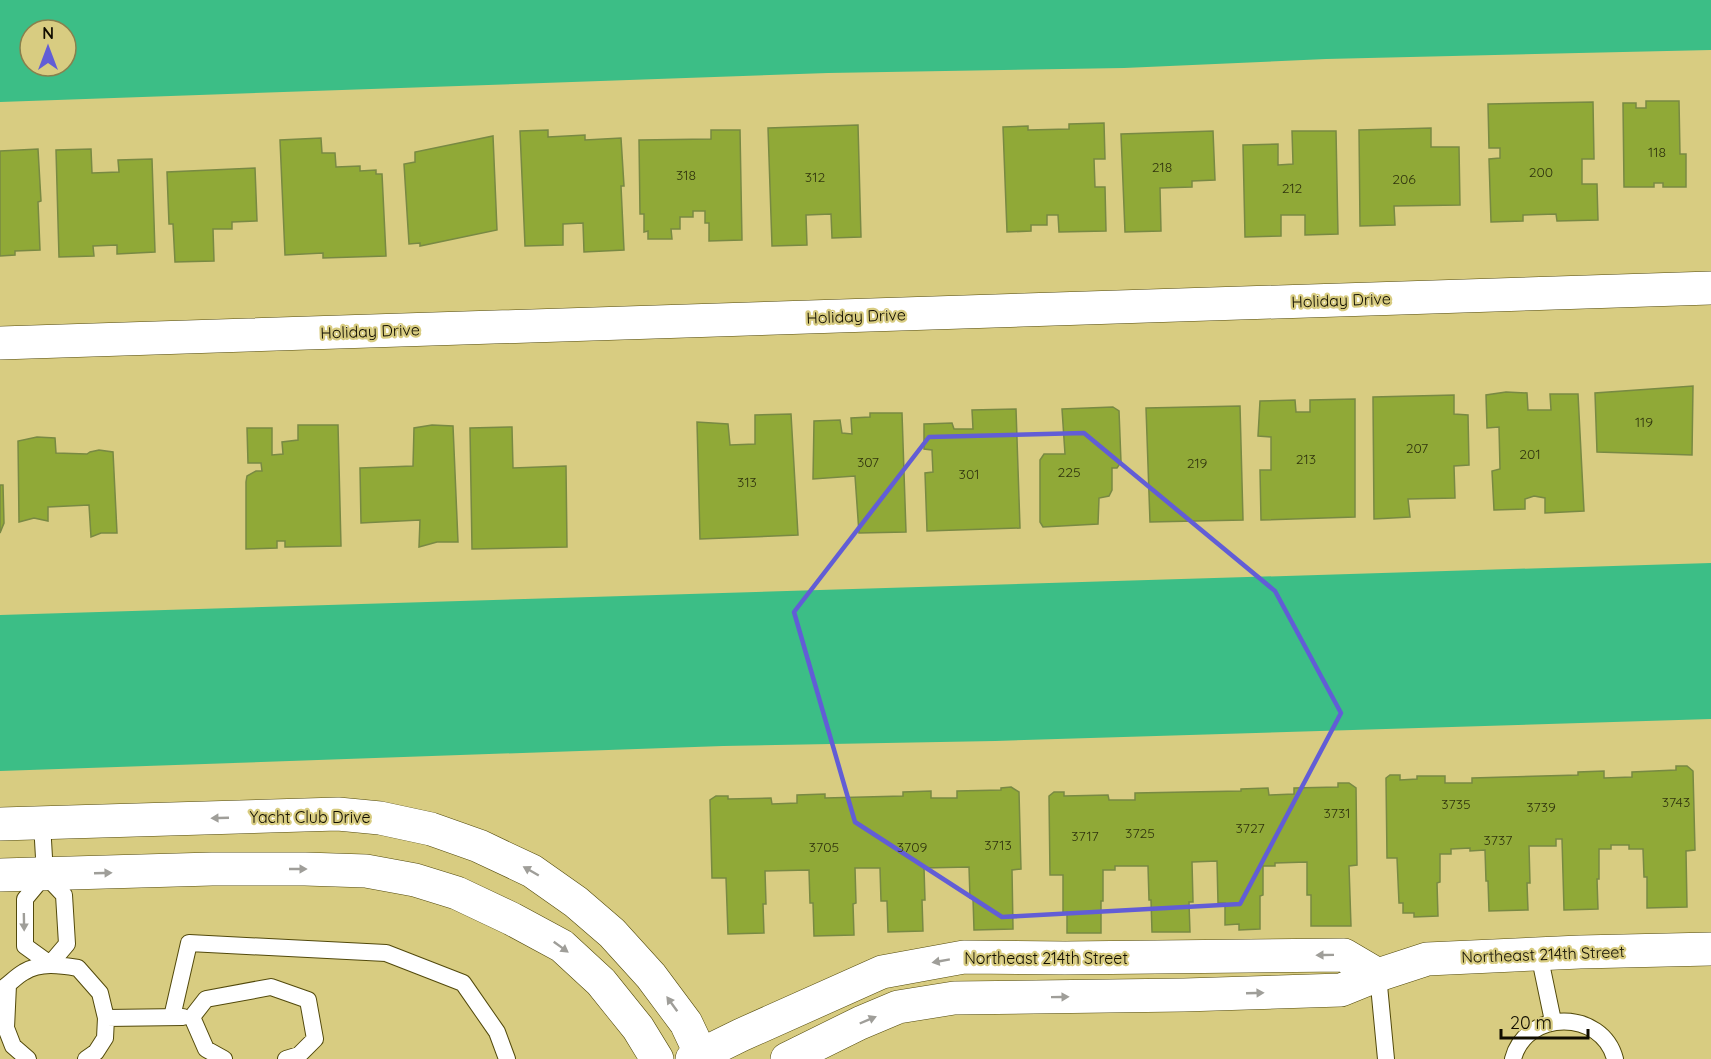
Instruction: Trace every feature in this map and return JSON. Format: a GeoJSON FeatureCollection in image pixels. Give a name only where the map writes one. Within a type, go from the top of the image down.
{"type":"FeatureCollection","features":[{"type":"Feature","properties":{"kind":"street","name":"Holiday Drive"},"geometry":{"type":"LineString","coordinates":[[0,343],[1711,288]]}},
{"type":"Feature","properties":{"kind":"street","name":"Yacht Club Drive"},"geometry":{"type":"LineString","coordinates":[[0,825],[338,814],[380,818],[431,829],[479,846],[532,871],[583,908],[612,933],[651,976],[686,1023],[699,1058]]}},
{"type":"Feature","properties":{"kind":"street"},"geometry":{"type":"LineString","coordinates":[[0,875],[212,869],[305,869],[366,871],[415,880],[456,893],[562,946],[601,982],[639,1028],[657,1059]]}},
{"type":"Feature","properties":{"kind":"street","name":"Northeast 214th Street"},"geometry":{"type":"LineString","coordinates":[[787,1059],[898,1007],[954,998],[1341,990],[1427,959],[1711,949]]}},
{"type":"Feature","properties":{"kind":"street","name":"Northeast 214th Street"},"geometry":{"type":"LineString","coordinates":[[699,1058],[752,1030],[882,972],[964,957],[1344,955],[1378,975]]}},
{"type":"Feature","properties":{"kind":"street"},"geometry":{"type":"LineString","coordinates":[[882,972],[898,1007]]}},
{"type":"Feature","properties":{"kind":"lane"},"geometry":{"type":"LineString","coordinates":[[42,823],[45,874],[64,895],[66,907],[67,944],[50,964]]}},
{"type":"Feature","properties":{"kind":"lane"},"geometry":{"type":"LineString","coordinates":[[45,874],[25,899],[25,946],[50,964]]}},
{"type":"Feature","properties":{"kind":"lane"},"geometry":{"type":"LineString","coordinates":[[172,1017],[189,943],[386,953],[463,983],[497,1032],[507,1059]]}},
{"type":"Feature","properties":{"kind":"lane"},"geometry":{"type":"LineString","coordinates":[[1539,954],[1553,1021]]}},
{"type":"Feature","properties":{"kind":"lane"},"geometry":{"type":"LineString","coordinates":[[28,1059],[13,1046],[6,1028],[4,987],[25,971],[50,964],[78,968],[100,993],[106,1018],[105,1038],[96,1052],[86,1059]]}},
{"type":"Feature","properties":{"kind":"lane"},"geometry":{"type":"LineString","coordinates":[[1378,975],[1386,1059]]}},
{"type":"Feature","properties":{"kind":"lane"},"geometry":{"type":"LineString","coordinates":[[192,1017],[206,999],[271,987],[308,1000],[315,1039],[298,1055],[286,1059]]}},
{"type":"Feature","properties":{"kind":"lane"},"geometry":{"type":"LineString","coordinates":[[106,1018],[192,1017]]}},
{"type":"Feature","properties":{"kind":"lane"},"geometry":{"type":"LineString","coordinates":[[192,1017],[206,1049],[224,1059]]}},
{"type":"Feature","properties":{"kind":"lane"},"geometry":{"type":"LineString","coordinates":[[1512,1059],[1524,1038],[1537,1027],[1553,1021],[1572,1021],[1588,1026],[1603,1037],[1615,1059]]}},
{"type":"Feature","properties":{"kind":"highlighted area"},"geometry":{"type":"Polygon","coordinates":[[[1084,433],[1275,591],[1341,713],[1240,904],[1002,917],[855,822],[794,612],[929,437],[1084,433]]]}},
{"type":"Feature","properties":{"kind":"shaded area"},"geometry":{"type":"Polygon","coordinates":[[[0,0],[1711,0],[1711,50],[1326,59],[1124,68],[828,73],[0,102],[0,0]]]}},
{"type":"Feature","properties":{"kind":"shaded area"},"geometry":{"type":"Polygon","coordinates":[[[1711,563],[1711,719],[995,741],[723,746],[0,771],[0,615],[1711,563]]]}},
{"type":"Feature","properties":{"kind":"building"},"geometry":{"type":"Polygon","coordinates":[[[1646,101],[1679,101],[1680,154],[1686,154],[1686,187],[1663,187],[1663,183],[1654,183],[1654,187],[1624,187],[1623,103],[1636,103],[1636,108],[1646,108],[1646,101]]]}},
{"type":"Feature","properties":{"kind":"building"},"geometry":{"type":"Polygon","coordinates":[[[1593,102],[1594,159],[1582,159],[1582,184],[1597,184],[1598,220],[1557,221],[1556,214],[1523,215],[1523,221],[1491,222],[1489,159],[1500,158],[1500,148],[1489,148],[1488,104],[1593,102]]]}},
{"type":"Feature","properties":{"kind":"building"},"geometry":{"type":"Polygon","coordinates":[[[1104,123],[1105,159],[1094,159],[1095,187],[1105,187],[1106,231],[1059,232],[1058,215],[1047,215],[1047,225],[1031,225],[1031,231],[1007,232],[1003,127],[1028,126],[1028,130],[1069,129],[1069,124],[1104,123]]]}},
{"type":"Feature","properties":{"kind":"building"},"geometry":{"type":"Polygon","coordinates":[[[858,125],[861,237],[832,238],[831,214],[806,215],[807,245],[772,246],[768,128],[858,125]]]}},
{"type":"Feature","properties":{"kind":"building"},"geometry":{"type":"Polygon","coordinates":[[[1431,128],[1431,147],[1459,147],[1460,205],[1394,206],[1395,225],[1360,226],[1359,130],[1431,128]]]}},
{"type":"Feature","properties":{"kind":"building"},"geometry":{"type":"Polygon","coordinates":[[[548,130],[548,137],[585,135],[585,140],[621,138],[624,250],[584,252],[583,223],[563,224],[563,245],[525,246],[520,131],[548,130]]]}},
{"type":"Feature","properties":{"kind":"building"},"geometry":{"type":"Polygon","coordinates":[[[711,130],[740,130],[742,240],[709,241],[709,223],[705,223],[705,211],[693,211],[693,217],[680,217],[680,229],[671,229],[672,239],[648,239],[648,231],[644,232],[644,214],[640,214],[639,140],[711,139],[711,130]]]}},
{"type":"Feature","properties":{"kind":"building"},"geometry":{"type":"Polygon","coordinates":[[[1213,131],[1215,180],[1192,181],[1192,187],[1160,188],[1161,231],[1125,232],[1121,134],[1213,131]]]}},
{"type":"Feature","properties":{"kind":"building"},"geometry":{"type":"Polygon","coordinates":[[[1292,131],[1336,131],[1338,234],[1305,235],[1305,215],[1281,215],[1281,236],[1245,237],[1243,145],[1278,144],[1278,165],[1293,164],[1292,131]]]}},
{"type":"Feature","properties":{"kind":"building"},"geometry":{"type":"Polygon","coordinates":[[[493,136],[497,230],[420,246],[420,243],[409,244],[404,164],[415,162],[415,152],[493,136]]]}},
{"type":"Feature","properties":{"kind":"building"},"geometry":{"type":"Polygon","coordinates":[[[321,138],[322,153],[335,153],[336,167],[360,166],[360,171],[376,170],[376,174],[382,174],[386,256],[323,258],[323,253],[285,255],[280,140],[321,138]]]}},
{"type":"Feature","properties":{"kind":"building"},"geometry":{"type":"Polygon","coordinates":[[[38,149],[41,201],[38,202],[40,250],[15,251],[15,255],[0,256],[0,151],[38,149]]]}},
{"type":"Feature","properties":{"kind":"building"},"geometry":{"type":"Polygon","coordinates":[[[91,149],[92,173],[119,172],[118,160],[152,159],[155,252],[117,254],[117,245],[93,246],[94,256],[59,257],[56,150],[91,149]]]}},
{"type":"Feature","properties":{"kind":"building"},"geometry":{"type":"Polygon","coordinates":[[[255,168],[257,221],[232,222],[232,229],[213,229],[214,261],[175,262],[173,224],[169,224],[167,172],[255,168]]]}},
{"type":"Feature","properties":{"kind":"building"},"geometry":{"type":"Polygon","coordinates":[[[1693,386],[1692,455],[1597,452],[1595,393],[1693,386]]]}},
{"type":"Feature","properties":{"kind":"building"},"geometry":{"type":"Polygon","coordinates":[[[1506,392],[1527,393],[1528,410],[1551,410],[1550,394],[1578,394],[1584,511],[1545,513],[1545,498],[1534,496],[1525,499],[1525,509],[1494,510],[1492,471],[1500,469],[1499,427],[1487,428],[1486,395],[1506,392]]]}},
{"type":"Feature","properties":{"kind":"building"},"geometry":{"type":"Polygon","coordinates":[[[1454,395],[1454,414],[1468,415],[1469,465],[1454,466],[1455,498],[1408,499],[1410,517],[1374,519],[1373,397],[1454,395]]]}},
{"type":"Feature","properties":{"kind":"building"},"geometry":{"type":"Polygon","coordinates":[[[1355,399],[1355,517],[1261,520],[1260,470],[1271,470],[1271,437],[1258,436],[1260,401],[1295,400],[1296,412],[1310,412],[1310,400],[1355,399]]]}},
{"type":"Feature","properties":{"kind":"building"},"geometry":{"type":"Polygon","coordinates":[[[1240,406],[1243,520],[1150,522],[1146,408],[1240,406]]]}},
{"type":"Feature","properties":{"kind":"building"},"geometry":{"type":"Polygon","coordinates":[[[1113,407],[1119,411],[1121,462],[1117,468],[1112,468],[1112,490],[1109,496],[1099,498],[1098,524],[1043,527],[1040,522],[1040,460],[1044,454],[1065,454],[1062,409],[1113,407]]]}},
{"type":"Feature","properties":{"kind":"building"},"geometry":{"type":"Polygon","coordinates":[[[1016,409],[1020,528],[927,531],[925,473],[933,472],[932,450],[924,449],[924,424],[952,423],[954,429],[973,429],[972,410],[1016,409]]]}},
{"type":"Feature","properties":{"kind":"building"},"geometry":{"type":"Polygon","coordinates":[[[870,413],[902,413],[906,532],[859,533],[855,476],[813,479],[814,421],[840,420],[842,433],[852,434],[851,418],[870,417],[870,413]]]}},
{"type":"Feature","properties":{"kind":"building"},"geometry":{"type":"Polygon","coordinates":[[[791,414],[798,535],[700,539],[697,422],[728,424],[730,445],[755,444],[755,415],[791,414]]]}},
{"type":"Feature","properties":{"kind":"building"},"geometry":{"type":"Polygon","coordinates":[[[298,425],[338,425],[341,546],[285,547],[285,541],[277,541],[277,548],[246,549],[247,476],[256,471],[262,471],[261,463],[248,463],[247,428],[272,428],[272,455],[283,454],[282,442],[298,440],[298,425]]]}},
{"type":"Feature","properties":{"kind":"building"},"geometry":{"type":"Polygon","coordinates":[[[432,425],[453,426],[458,542],[437,542],[419,547],[420,520],[361,523],[360,468],[413,466],[414,428],[432,425]]]}},
{"type":"Feature","properties":{"kind":"building"},"geometry":{"type":"Polygon","coordinates":[[[512,427],[513,468],[566,466],[567,547],[472,549],[470,428],[512,427]]]}},
{"type":"Feature","properties":{"kind":"building"},"geometry":{"type":"Polygon","coordinates":[[[37,437],[55,438],[56,453],[87,454],[99,450],[113,452],[117,533],[101,533],[91,537],[89,505],[48,507],[48,521],[34,518],[19,522],[18,441],[37,437]]]}},
{"type":"Feature","properties":{"kind":"building"},"geometry":{"type":"Polygon","coordinates":[[[0,485],[3,485],[4,523],[0,533],[0,485]]]}},
{"type":"Feature","properties":{"kind":"building"},"geometry":{"type":"Polygon","coordinates":[[[1676,766],[1687,766],[1693,771],[1695,850],[1686,851],[1687,907],[1647,908],[1647,877],[1644,877],[1643,849],[1629,849],[1629,845],[1611,845],[1611,849],[1599,849],[1598,909],[1564,910],[1562,839],[1556,839],[1556,846],[1529,846],[1528,910],[1489,911],[1485,850],[1470,851],[1470,848],[1451,849],[1451,854],[1440,854],[1440,882],[1437,883],[1438,916],[1414,917],[1414,913],[1403,913],[1403,903],[1399,903],[1397,858],[1387,858],[1386,778],[1390,775],[1400,775],[1400,780],[1417,779],[1417,776],[1445,776],[1445,783],[1472,783],[1472,778],[1578,775],[1578,772],[1604,771],[1604,778],[1632,777],[1632,772],[1676,770],[1676,766]]]}},
{"type":"Feature","properties":{"kind":"building"},"geometry":{"type":"Polygon","coordinates":[[[1338,783],[1349,783],[1356,788],[1357,865],[1349,866],[1351,926],[1311,926],[1311,895],[1307,895],[1307,862],[1275,863],[1275,866],[1263,866],[1260,929],[1239,930],[1239,924],[1225,925],[1225,903],[1218,903],[1217,861],[1192,862],[1193,902],[1189,902],[1190,932],[1152,932],[1148,866],[1115,866],[1115,870],[1103,870],[1101,933],[1067,933],[1067,912],[1063,913],[1063,875],[1050,875],[1049,796],[1054,792],[1064,792],[1064,796],[1108,795],[1109,800],[1135,800],[1135,793],[1241,791],[1241,789],[1268,788],[1269,795],[1294,794],[1294,788],[1338,787],[1338,783]]]}},
{"type":"Feature","properties":{"kind":"building"},"geometry":{"type":"Polygon","coordinates":[[[1011,787],[1019,792],[1021,869],[1012,870],[1013,929],[974,930],[969,867],[924,868],[923,931],[888,932],[887,901],[881,901],[880,868],[855,868],[854,935],[814,936],[809,870],[765,871],[764,933],[728,934],[726,878],[712,878],[710,800],[716,796],[728,796],[728,799],[771,798],[772,804],[797,803],[797,795],[825,794],[825,798],[903,796],[903,792],[931,791],[931,798],[957,798],[957,791],[1001,790],[1001,788],[1011,787]]]}}]}
